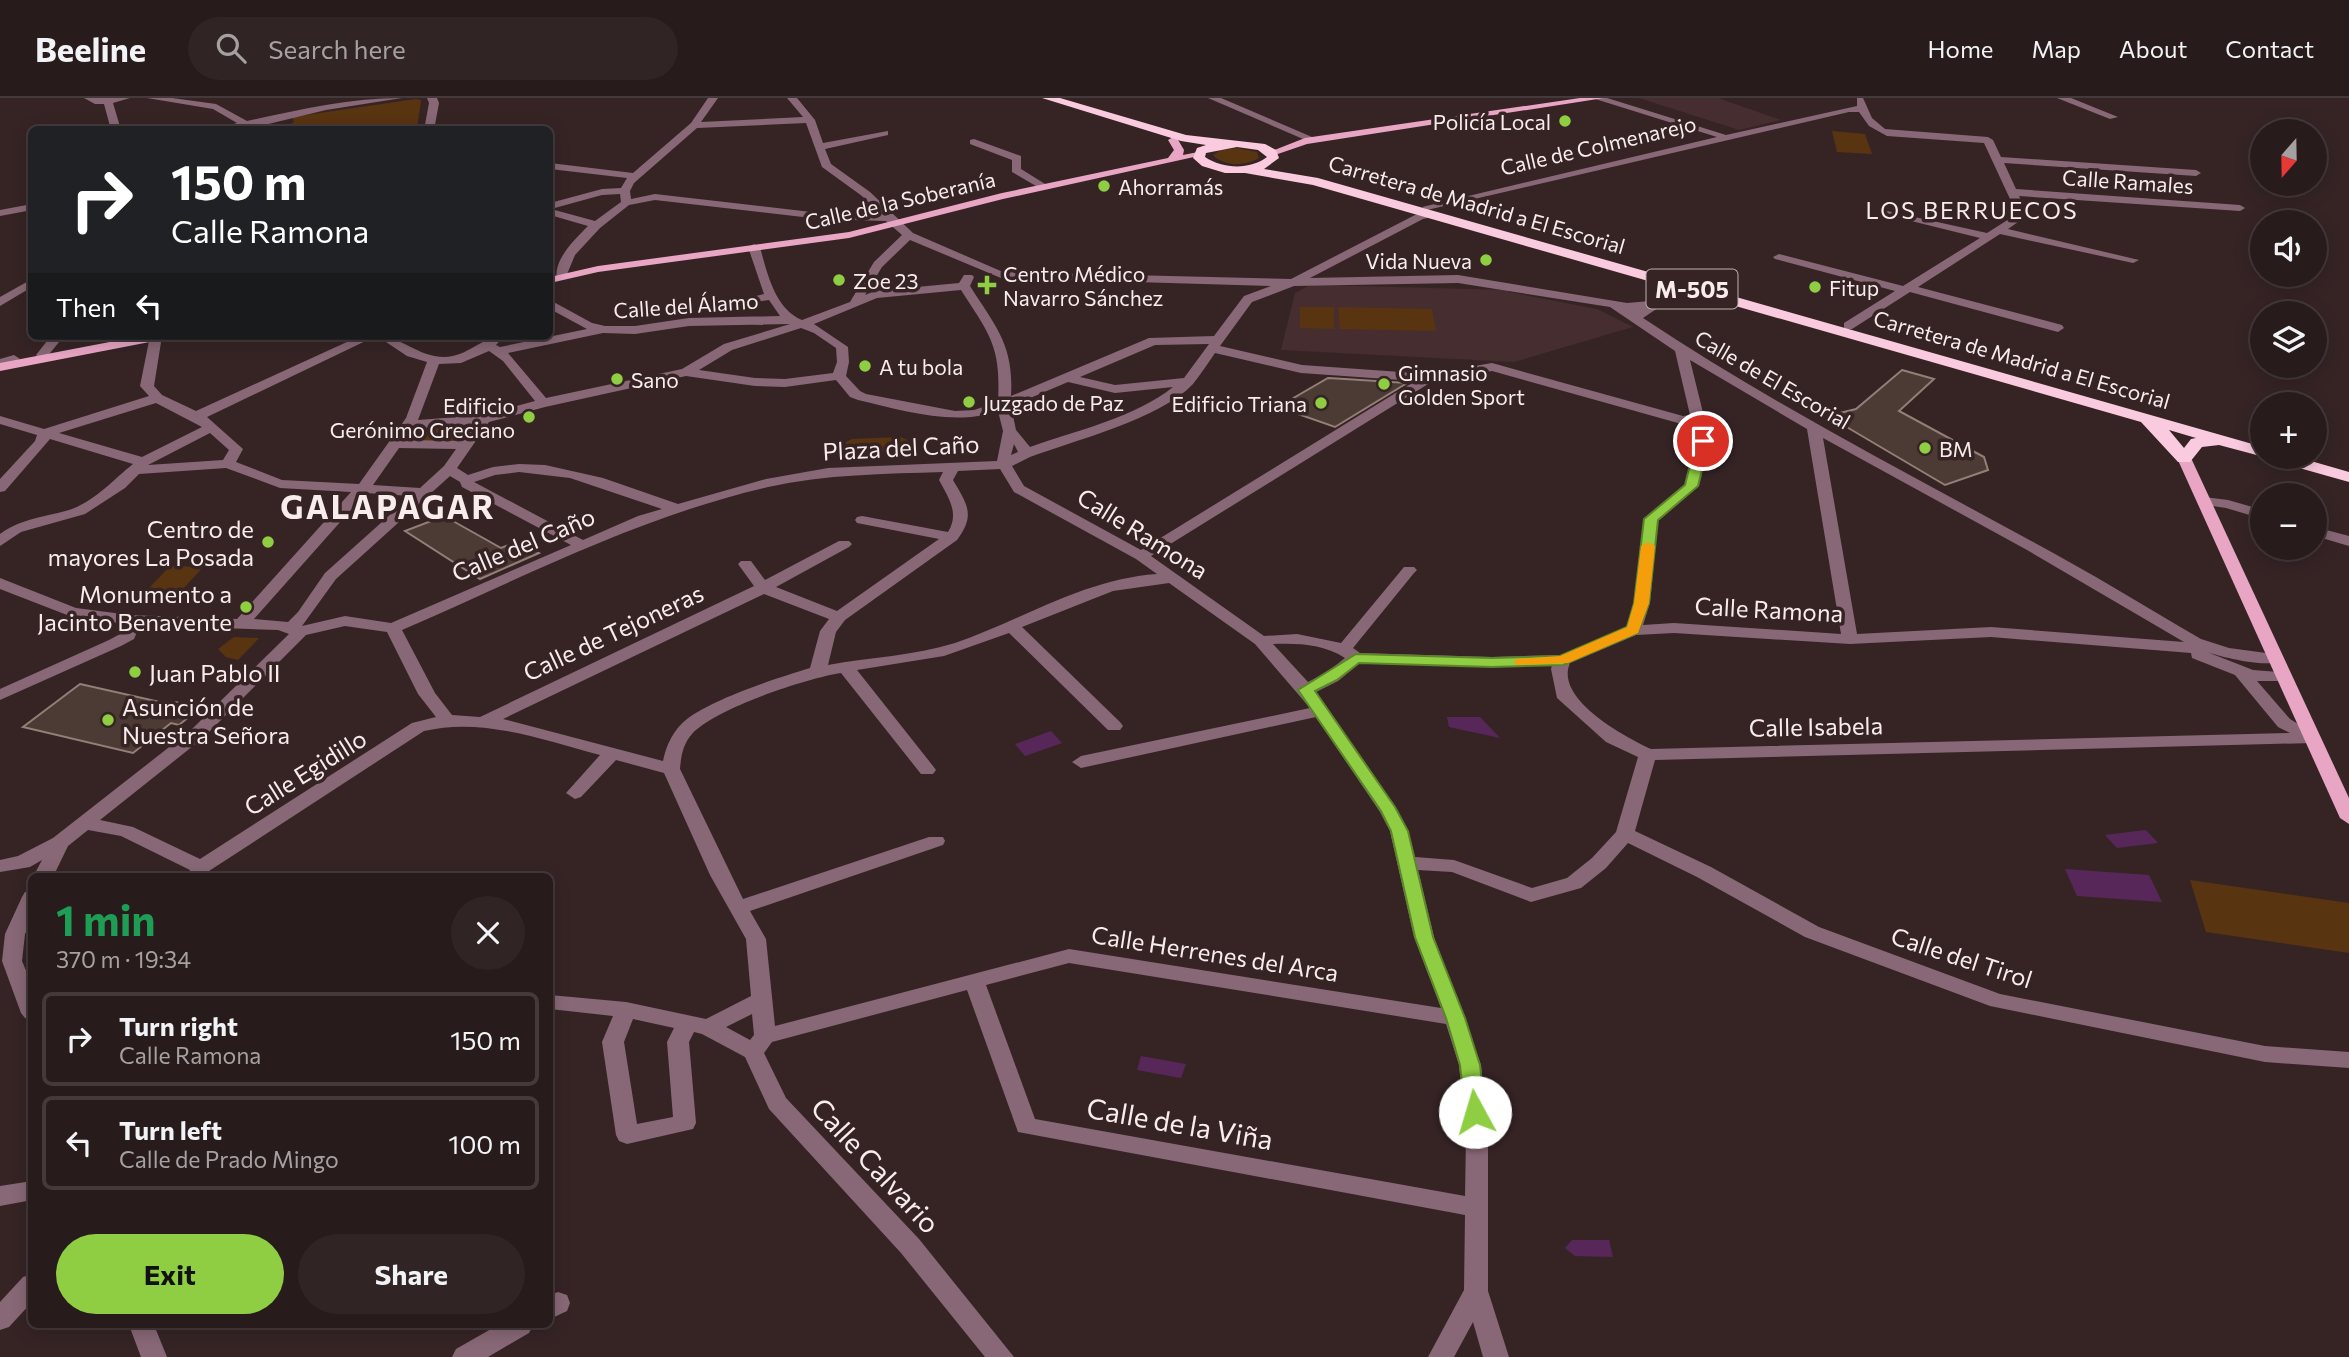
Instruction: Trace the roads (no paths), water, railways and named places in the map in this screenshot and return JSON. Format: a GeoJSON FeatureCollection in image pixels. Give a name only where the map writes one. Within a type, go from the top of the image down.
{"type":"FeatureCollection","features":[{"type":"Feature","properties":{"kind":"highway","name":"M-505"},"geometry":{"type":"LineString","coordinates":[[1044,100],[1173,140],[1200,153],[1225,144]]}},
{"type":"Feature","properties":{"kind":"highway","name":"M-505"},"geometry":{"type":"LineString","coordinates":[[1044,100],[1185,138],[1252,145],[1273,156],[1263,166],[1242,169],[1213,166],[1202,161],[1200,153]]}},
{"type":"Feature","properties":{"kind":"highway","name":"Carretera de Madrid a El Escorial"},"geometry":{"type":"LineString","coordinates":[[1273,156],[1304,172],[1429,211],[2250,448]]}},
{"type":"Feature","properties":{"kind":"highway","name":"Carretera de Madrid a El Escorial"},"geometry":{"type":"LineString","coordinates":[[1242,169],[1314,181],[1429,211],[2250,440]]}},
{"type":"Feature","properties":{"kind":"highway"},"geometry":{"type":"LineString","coordinates":[[2141,417],[2162,432],[2184,458],[2197,443],[2221,440]]}},
{"type":"Feature","properties":{"kind":"highway"},"geometry":{"type":"LineString","coordinates":[[2327,463],[2349,469]]}},
{"type":"Feature","properties":{"kind":"highway"},"geometry":{"type":"LineString","coordinates":[[2321,469],[2349,477]]}},
{"type":"Feature","properties":{"kind":"main road"},"geometry":{"type":"LineString","coordinates":[[1252,145],[1309,141],[1598,98]]}},
{"type":"Feature","properties":{"kind":"main road"},"geometry":{"type":"LineString","coordinates":[[1171,161],[1180,150],[1173,140]]}},
{"type":"Feature","properties":{"kind":"main road"},"geometry":{"type":"LineString","coordinates":[[1273,156],[1309,141]]}},
{"type":"Feature","properties":{"kind":"main road","name":"Calle de la Soberanía"},"geometry":{"type":"LineString","coordinates":[[555,279],[754,247],[839,237],[891,220],[1134,170],[1200,153]]}},
{"type":"Feature","properties":{"kind":"main road","name":"Calle de la Soberanía"},"geometry":{"type":"LineString","coordinates":[[1134,170],[1213,166]]}},
{"type":"Feature","properties":{"kind":"main road"},"geometry":{"type":"LineString","coordinates":[[3,363],[135,340]]}},
{"type":"Feature","properties":{"kind":"main road"},"geometry":{"type":"LineString","coordinates":[[3,363],[92,348]]}},
{"type":"Feature","properties":{"kind":"main road"},"geometry":{"type":"LineString","coordinates":[[2184,458],[2349,818]]}},
{"type":"Feature","properties":{"kind":"street"},"geometry":{"type":"LineString","coordinates":[[89,98],[92,101],[108,102],[125,98]]}},
{"type":"Feature","properties":{"kind":"street"},"geometry":{"type":"LineString","coordinates":[[152,98],[216,107],[249,126]]}},
{"type":"Feature","properties":{"kind":"street"},"geometry":{"type":"LineString","coordinates":[[236,126],[326,107],[397,98]]}},
{"type":"Feature","properties":{"kind":"street"},"geometry":{"type":"LineString","coordinates":[[430,126],[432,98]]}},
{"type":"Feature","properties":{"kind":"street"},"geometry":{"type":"LineString","coordinates":[[555,279],[579,242],[625,197],[635,176],[694,125],[713,98]]}},
{"type":"Feature","properties":{"kind":"street"},"geometry":{"type":"LineString","coordinates":[[792,98],[810,120],[826,165],[866,194],[909,235],[965,260],[968,281],[964,286],[875,295],[856,301],[833,314],[818,330]]}},
{"type":"Feature","properties":{"kind":"street"},"geometry":{"type":"LineString","coordinates":[[1213,98],[1309,141]]}},
{"type":"Feature","properties":{"kind":"street"},"geometry":{"type":"LineString","coordinates":[[1598,98],[1725,136]]}},
{"type":"Feature","properties":{"kind":"street"},"geometry":{"type":"LineString","coordinates":[[2062,98],[2113,117]]}},
{"type":"Feature","properties":{"kind":"street"},"geometry":{"type":"LineString","coordinates":[[108,102],[115,126]]}},
{"type":"Feature","properties":{"kind":"street"},"geometry":{"type":"LineString","coordinates":[[1848,326],[2023,215],[1988,140],[1886,133],[1872,126],[1861,103]]}},
{"type":"Feature","properties":{"kind":"street","name":"Calle de Colmenarejo"},"geometry":{"type":"LineString","coordinates":[[1248,299],[1298,280],[1429,211],[1725,136],[1849,109],[1861,103]]}},
{"type":"Feature","properties":{"kind":"street"},"geometry":{"type":"LineString","coordinates":[[694,125],[810,120]]}},
{"type":"Feature","properties":{"kind":"street"},"geometry":{"type":"LineString","coordinates":[[821,147],[885,132]]}},
{"type":"Feature","properties":{"kind":"street"},"geometry":{"type":"LineString","coordinates":[[974,142],[1017,158],[1016,170],[1045,187]]}},
{"type":"Feature","properties":{"kind":"street"},"geometry":{"type":"LineString","coordinates":[[1998,160],[2196,173]]}},
{"type":"Feature","properties":{"kind":"street"},"geometry":{"type":"LineString","coordinates":[[553,166],[635,176]]}},
{"type":"Feature","properties":{"kind":"street"},"geometry":{"type":"LineString","coordinates":[[553,205],[602,192],[625,197],[655,197],[820,216],[891,220]]}},
{"type":"Feature","properties":{"kind":"street","name":"Calle Ramales"},"geometry":{"type":"LineString","coordinates":[[2014,192],[2240,208]]}},
{"type":"Feature","properties":{"kind":"street"},"geometry":{"type":"LineString","coordinates":[[1281,280],[1400,219],[1406,207]]}},
{"type":"Feature","properties":{"kind":"street"},"geometry":{"type":"LineString","coordinates":[[0,213],[28,208]]}},
{"type":"Feature","properties":{"kind":"street"},"geometry":{"type":"LineString","coordinates":[[1887,212],[2133,260]]}},
{"type":"Feature","properties":{"kind":"street"},"geometry":{"type":"LineString","coordinates":[[553,213],[596,225]]}},
{"type":"Feature","properties":{"kind":"street"},"geometry":{"type":"LineString","coordinates":[[856,301],[870,274],[897,243],[909,235]]}},
{"type":"Feature","properties":{"kind":"street"},"geometry":{"type":"LineString","coordinates":[[686,372],[755,382],[785,383],[839,376],[843,362],[842,347],[818,330],[796,321],[773,296],[766,288],[754,247]]}},
{"type":"Feature","properties":{"kind":"street"},"geometry":{"type":"LineString","coordinates":[[1779,257],[2059,328]]}},
{"type":"Feature","properties":{"kind":"street","name":"Calle de El Escorial"},"geometry":{"type":"LineString","coordinates":[[965,260],[1001,275],[1243,283],[1281,280],[1458,279],[1614,304],[1681,349],[1886,469],[2087,578],[2190,645],[2226,653],[2276,659]]}},
{"type":"Feature","properties":{"kind":"street"},"geometry":{"type":"LineString","coordinates":[[1003,465],[1165,400],[1188,381],[1256,291],[1243,283]]}},
{"type":"Feature","properties":{"kind":"street"},"geometry":{"type":"LineString","coordinates":[[0,302],[28,284]]}},
{"type":"Feature","properties":{"kind":"street","name":"Plaza del Caño"},"geometry":{"type":"LineString","coordinates":[[766,483],[828,472],[1003,465],[1008,427],[1003,405],[1006,370],[1004,355],[964,286]]}},
{"type":"Feature","properties":{"kind":"street"},"geometry":{"type":"LineString","coordinates":[[1634,319],[1682,286]]}},
{"type":"Feature","properties":{"kind":"street","name":"Calle del Álamo"},"geometry":{"type":"LineString","coordinates":[[750,299],[773,296]]}},
{"type":"Feature","properties":{"kind":"street"},"geometry":{"type":"LineString","coordinates":[[1614,304],[1627,307],[1653,304]]}},
{"type":"Feature","properties":{"kind":"street","name":"Calle del Álamo"},"geometry":{"type":"LineString","coordinates":[[553,306],[588,326],[605,330],[635,330],[689,321],[796,321]]}},
{"type":"Feature","properties":{"kind":"street"},"geometry":{"type":"LineString","coordinates":[[408,425],[490,418],[543,403],[686,372],[728,347],[796,321],[833,314]]}},
{"type":"Feature","properties":{"kind":"street"},"geometry":{"type":"LineString","coordinates":[[553,339],[605,330]]}},
{"type":"Feature","properties":{"kind":"street"},"geometry":{"type":"LineString","coordinates":[[42,355],[55,340]]}},
{"type":"Feature","properties":{"kind":"street"},"geometry":{"type":"LineString","coordinates":[[156,340],[146,386],[157,398],[197,416],[236,449],[228,464]]}},
{"type":"Feature","properties":{"kind":"street"},"geometry":{"type":"LineString","coordinates":[[197,416],[361,340]]}},
{"type":"Feature","properties":{"kind":"street"},"geometry":{"type":"LineString","coordinates":[[390,340],[418,356],[446,363],[498,348],[546,340]]}},
{"type":"Feature","properties":{"kind":"street","name":"Plaza del Caño"},"geometry":{"type":"LineString","coordinates":[[955,415],[974,414],[1003,405],[1153,341],[1214,344],[1301,369],[1429,379]]}},
{"type":"Feature","properties":{"kind":"street"},"geometry":{"type":"LineString","coordinates":[[498,348],[543,403]]}},
{"type":"Feature","properties":{"kind":"street"},"geometry":{"type":"LineString","coordinates":[[1633,630],[1642,603],[1651,519],[1692,486],[1703,441],[1681,349]]}},
{"type":"Feature","properties":{"kind":"street"},"geometry":{"type":"LineString","coordinates":[[242,624],[364,487],[413,418],[430,367],[435,362]]}},
{"type":"Feature","properties":{"kind":"street"},"geometry":{"type":"LineString","coordinates":[[1141,556],[1429,379],[1492,367],[1683,420],[1699,419]]}},
{"type":"Feature","properties":{"kind":"street","name":"Plaza del Caño"},"geometry":{"type":"LineString","coordinates":[[839,376],[855,394],[863,397],[1008,427],[1023,446],[1025,454]]}},
{"type":"Feature","properties":{"kind":"street"},"geometry":{"type":"LineString","coordinates":[[1064,377],[1115,389],[1188,381]]}},
{"type":"Feature","properties":{"kind":"street"},"geometry":{"type":"LineString","coordinates":[[45,433],[157,398]]}},
{"type":"Feature","properties":{"kind":"street"},"geometry":{"type":"LineString","coordinates":[[0,866],[23,862],[60,842],[197,734],[296,630],[330,576],[449,469],[462,448],[490,418]]}},
{"type":"Feature","properties":{"kind":"street"},"geometry":{"type":"LineString","coordinates":[[3,423],[45,433],[139,466],[228,464],[280,484],[422,492]]}},
{"type":"Feature","properties":{"kind":"street"},"geometry":{"type":"LineString","coordinates":[[1814,427],[1850,639]]}},
{"type":"Feature","properties":{"kind":"street"},"geometry":{"type":"LineString","coordinates":[[0,541],[16,529],[80,511],[120,485],[139,466],[210,428]]}},
{"type":"Feature","properties":{"kind":"street"},"geometry":{"type":"LineString","coordinates":[[0,488],[42,442],[45,433]]}},
{"type":"Feature","properties":{"kind":"street"},"geometry":{"type":"LineString","coordinates":[[394,444],[462,448]]}},
{"type":"Feature","properties":{"kind":"street","name":"Calle Ramona"},"geometry":{"type":"LineString","coordinates":[[1003,465],[1019,489],[1141,556],[1261,640],[1306,690],[1389,811],[1399,831],[1408,863],[1424,937],[1470,1065],[1477,1136],[1476,1292]]}},
{"type":"Feature","properties":{"kind":"street"},"geometry":{"type":"LineString","coordinates":[[467,480],[478,475],[526,468],[557,470],[674,508]]}},
{"type":"Feature","properties":{"kind":"street"},"geometry":{"type":"LineString","coordinates":[[818,671],[828,631],[839,617],[952,537],[960,527],[962,510],[946,480],[952,468]]}},
{"type":"Feature","properties":{"kind":"street"},"geometry":{"type":"LineString","coordinates":[[449,469],[467,480],[467,484],[580,544]]}},
{"type":"Feature","properties":{"kind":"street","name":"Calle del Caño"},"geometry":{"type":"LineString","coordinates":[[393,628],[580,544],[674,508],[766,483]]}},
{"type":"Feature","properties":{"kind":"street"},"geometry":{"type":"LineString","coordinates":[[2204,501],[2228,504],[2250,511]]}},
{"type":"Feature","properties":{"kind":"street"},"geometry":{"type":"LineString","coordinates":[[862,520],[952,537]]}},
{"type":"Feature","properties":{"kind":"street"},"geometry":{"type":"LineString","coordinates":[[2327,534],[2349,541]]}},
{"type":"Feature","properties":{"kind":"street","name":"Calle de Tejoneras"},"geometry":{"type":"LineString","coordinates":[[486,721],[763,588],[844,544]]}},
{"type":"Feature","properties":{"kind":"street"},"geometry":{"type":"LineString","coordinates":[[746,564],[763,588],[839,617]]}},
{"type":"Feature","properties":{"kind":"street"},"geometry":{"type":"LineString","coordinates":[[1306,690],[1332,677],[1409,570]]}},
{"type":"Feature","properties":{"kind":"street"},"geometry":{"type":"LineString","coordinates":[[0,583],[73,612],[130,620],[280,625],[296,630],[345,621],[393,628],[427,694],[447,720],[510,725],[671,769],[672,753],[681,735],[696,721],[818,671],[932,655],[962,646],[1068,601],[1129,582],[1171,578]]}},
{"type":"Feature","properties":{"kind":"street"},"geometry":{"type":"LineString","coordinates":[[0,695],[128,636],[134,627],[130,620]]}},
{"type":"Feature","properties":{"kind":"street"},"geometry":{"type":"LineString","coordinates":[[1011,625],[1114,726]]}},
{"type":"Feature","properties":{"kind":"street","name":"Calle Ramona"},"geometry":{"type":"LineString","coordinates":[[1261,640],[1280,636],[1350,653],[1492,662],[1563,660],[1633,630],[1674,628],[1850,639],[1991,632],[2190,645],[2241,672],[2267,678],[2284,677]]}},
{"type":"Feature","properties":{"kind":"street"},"geometry":{"type":"LineString","coordinates":[[1408,863],[1454,866],[1531,895],[1574,883],[1599,863],[1625,834],[1648,754],[1612,738],[1563,694],[1559,668],[1563,660]]}},
{"type":"Feature","properties":{"kind":"street"},"geometry":{"type":"LineString","coordinates":[[845,667],[927,770]]}},
{"type":"Feature","properties":{"kind":"street","name":"Calle Ramona"},"geometry":{"type":"LineString","coordinates":[[2241,672],[2284,723],[2312,738]]}},
{"type":"Feature","properties":{"kind":"street"},"geometry":{"type":"LineString","coordinates":[[1081,762],[1320,711]]}},
{"type":"Feature","properties":{"kind":"street","name":"Calle Egidillo"},"geometry":{"type":"LineString","coordinates":[[199,872],[418,727],[447,720]]}},
{"type":"Feature","properties":{"kind":"street","name":"Calle Isabela"},"geometry":{"type":"LineString","coordinates":[[1648,754],[2312,738]]}},
{"type":"Feature","properties":{"kind":"street"},"geometry":{"type":"LineString","coordinates":[[575,793],[612,753]]}},
{"type":"Feature","properties":{"kind":"street","name":"Calle Calvario"},"geometry":{"type":"LineString","coordinates":[[671,769],[737,908],[756,939],[763,999],[759,1044],[777,1103],[910,1246],[1001,1357]]}},
{"type":"Feature","properties":{"kind":"street"},"geometry":{"type":"LineString","coordinates":[[84,822],[126,831],[199,872]]}},
{"type":"Feature","properties":{"kind":"street","name":"Calle del Tirol"},"geometry":{"type":"LineString","coordinates":[[1625,834],[1704,872],[1812,932],[1997,1000],[2264,1054],[2349,1060]]}},
{"type":"Feature","properties":{"kind":"street"},"geometry":{"type":"LineString","coordinates":[[737,908],[936,841]]}},
{"type":"Feature","properties":{"kind":"street"},"geometry":{"type":"LineString","coordinates":[[45,873],[60,842]]}},
{"type":"Feature","properties":{"kind":"street"},"geometry":{"type":"LineString","coordinates":[[28,906],[15,934],[12,961],[28,1003]]}},
{"type":"Feature","properties":{"kind":"street","name":"Calle Herrenes del Arca"},"geometry":{"type":"LineString","coordinates":[[759,1044],[1069,956],[1455,1018]]}},
{"type":"Feature","properties":{"kind":"street","name":"Calle de la Viña"},"geometry":{"type":"LineString","coordinates":[[974,981],[1026,1126],[1475,1207]]}},
{"type":"Feature","properties":{"kind":"street"},"geometry":{"type":"LineString","coordinates":[[626,1010],[613,1042],[626,1135],[685,1123],[678,1042],[698,1025],[763,999]]}},
{"type":"Feature","properties":{"kind":"street"},"geometry":{"type":"LineString","coordinates":[[553,1002],[626,1010],[698,1025],[759,1044]]}},
{"type":"Feature","properties":{"kind":"street"},"geometry":{"type":"LineString","coordinates":[[0,1196],[28,1191]]}},
{"type":"Feature","properties":{"kind":"street"},"geometry":{"type":"LineString","coordinates":[[0,1319],[28,1288]]}},
{"type":"Feature","properties":{"kind":"street"},"geometry":{"type":"LineString","coordinates":[[1441,1357],[1476,1292]]}},
{"type":"Feature","properties":{"kind":"street"},"geometry":{"type":"LineString","coordinates":[[1476,1292],[1496,1357]]}},
{"type":"Feature","properties":{"kind":"street"},"geometry":{"type":"LineString","coordinates":[[143,1328],[154,1357]]}},
{"type":"Feature","properties":{"kind":"street"},"geometry":{"type":"LineString","coordinates":[[465,1357],[515,1328]]}},
{"type":"Feature","properties":{"kind":"place","name":"Policía Local"},"geometry":{"type":"Point","coordinates":[1565,121]}},
{"type":"Feature","properties":{"kind":"place","name":"Ahorramás"},"geometry":{"type":"Point","coordinates":[1104,186]}},
{"type":"Feature","properties":{"kind":"place","name":"Vida Nueva"},"geometry":{"type":"Point","coordinates":[1486,260]}},
{"type":"Feature","properties":{"kind":"place","name":"Zoe 23"},"geometry":{"type":"Point","coordinates":[839,280]}},
{"type":"Feature","properties":{"kind":"place","name":"Centro Médico Navarro Sánchez"},"geometry":{"type":"Point","coordinates":[987,285]}},
{"type":"Feature","properties":{"kind":"place","name":"Fitup"},"geometry":{"type":"Point","coordinates":[1815,287]}},
{"type":"Feature","properties":{"kind":"place","name":"A tu bola"},"geometry":{"type":"Point","coordinates":[865,366]}},
{"type":"Feature","properties":{"kind":"place","name":"Sano"},"geometry":{"type":"Point","coordinates":[617,379]}},
{"type":"Feature","properties":{"kind":"place","name":"Gimnasio Golden Sport"},"geometry":{"type":"Point","coordinates":[1384,384]}},
{"type":"Feature","properties":{"kind":"place","name":"Juzgado de Paz"},"geometry":{"type":"Point","coordinates":[969,402]}},
{"type":"Feature","properties":{"kind":"place","name":"Edificio Triana"},"geometry":{"type":"Point","coordinates":[1321,403]}},
{"type":"Feature","properties":{"kind":"place","name":"Edificio Gerónimo Greciano"},"geometry":{"type":"Point","coordinates":[529,417]}},
{"type":"Feature","properties":{"kind":"place","name":"BM"},"geometry":{"type":"Point","coordinates":[1925,448]}},
{"type":"Feature","properties":{"kind":"place","name":"Centro de mayores La Posada"},"geometry":{"type":"Point","coordinates":[268,542]}},
{"type":"Feature","properties":{"kind":"place","name":"Monumento a Jacinto Benavente"},"geometry":{"type":"Point","coordinates":[246,607]}},
{"type":"Feature","properties":{"kind":"place","name":"Juan Pablo II"},"geometry":{"type":"Point","coordinates":[135,672]}},
{"type":"Feature","properties":{"kind":"place","name":"Asunción de Nuestra Señora"},"geometry":{"type":"Point","coordinates":[108,720]}},
{"type":"Feature","properties":{"kind":"district","name":"LOS BERRUECOS"},"geometry":{"type":"Point","coordinates":[1972,210]}},
{"type":"Feature","properties":{"kind":"district","name":"GALAPAGAR"},"geometry":{"type":"Point","coordinates":[388,506]}}]}
